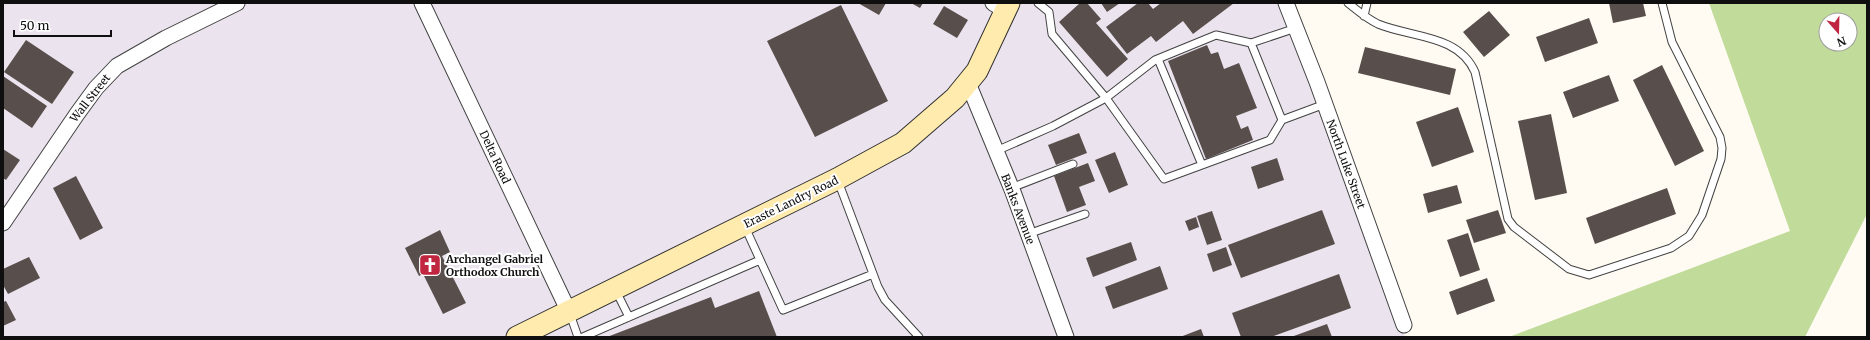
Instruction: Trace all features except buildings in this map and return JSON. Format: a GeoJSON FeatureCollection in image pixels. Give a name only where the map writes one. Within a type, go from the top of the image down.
{"type":"FeatureCollection","features":[{"type":"Feature","properties":{"kind":"street","name":"Wall Street"},"geometry":{"type":"LineString","coordinates":[[3,223],[77,114],[96,88],[117,66],[130,57],[236,3]]}},
{"type":"Feature","properties":{"kind":"street","name":"Delta Road"},"geometry":{"type":"LineString","coordinates":[[422,3],[569,312]]}},
{"type":"Feature","properties":{"kind":"street","name":"North Luke Street"},"geometry":{"type":"LineString","coordinates":[[1286,3],[1325,104],[1404,325]]}},
{"type":"Feature","properties":{"kind":"street","name":"Eraste Landry Road"},"geometry":{"type":"LineString","coordinates":[[517,337],[837,180],[903,143],[955,98],[968,83],[984,59],[1003,6]]}},
{"type":"Feature","properties":{"kind":"street","name":"Banks Avenue"},"geometry":{"type":"LineString","coordinates":[[968,83],[1011,188],[1066,337]]}},
{"type":"Feature","properties":{"kind":"lane"},"geometry":{"type":"LineString","coordinates":[[1038,3],[1048,12],[1052,34],[1106,98],[1164,179],[1270,140],[1282,120],[1325,104]]}},
{"type":"Feature","properties":{"kind":"lane"},"geometry":{"type":"LineString","coordinates":[[1348,3],[1364,16],[1381,25],[1447,44],[1466,57],[1475,72],[1508,219],[1514,227],[1569,269],[1589,275],[1671,248],[1689,236],[1702,216],[1721,159],[1722,148],[1720,137],[1672,42],[1662,3]]}},
{"type":"Feature","properties":{"kind":"lane"},"geometry":{"type":"LineString","coordinates":[[1364,16],[1367,3]]}},
{"type":"Feature","properties":{"kind":"lane"},"geometry":{"type":"LineString","coordinates":[[996,151],[1053,126],[1106,98],[1158,59],[1216,35],[1251,43],[1296,28]]}},
{"type":"Feature","properties":{"kind":"lane"},"geometry":{"type":"LineString","coordinates":[[1251,43],[1282,120]]}},
{"type":"Feature","properties":{"kind":"lane"},"geometry":{"type":"LineString","coordinates":[[1158,59],[1202,165]]}},
{"type":"Feature","properties":{"kind":"lane"},"geometry":{"type":"LineString","coordinates":[[1011,188],[1073,164]]}},
{"type":"Feature","properties":{"kind":"lane"},"geometry":{"type":"LineString","coordinates":[[837,180],[873,274],[885,300],[918,337]]}},
{"type":"Feature","properties":{"kind":"lane"},"geometry":{"type":"LineString","coordinates":[[1028,234],[1085,214]]}},
{"type":"Feature","properties":{"kind":"lane"},"geometry":{"type":"LineString","coordinates":[[744,225],[784,310],[873,274]]}},
{"type":"Feature","properties":{"kind":"lane"},"geometry":{"type":"LineString","coordinates":[[583,337],[760,260]]}},
{"type":"Feature","properties":{"kind":"lane"},"geometry":{"type":"LineString","coordinates":[[614,289],[629,317]]}},
{"type":"Feature","properties":{"kind":"lane"},"geometry":{"type":"LineString","coordinates":[[569,312],[578,337]]}},
{"type":"Feature","properties":{"kind":"shaded area"},"geometry":{"type":"Polygon","coordinates":[[[3,3],[1285,3],[1405,337],[3,337],[3,3]]]}},
{"type":"Feature","properties":{"kind":"green space"},"geometry":{"type":"Polygon","coordinates":[[[1709,3],[1867,3],[1867,214],[1805,337],[1509,337],[1790,231],[1709,3]]]}},
{"type":"Feature","properties":{"kind":"place","name":"Archangel Gabriel Orthodox Church"},"geometry":{"type":"Point","coordinates":[430,265]}}]}
